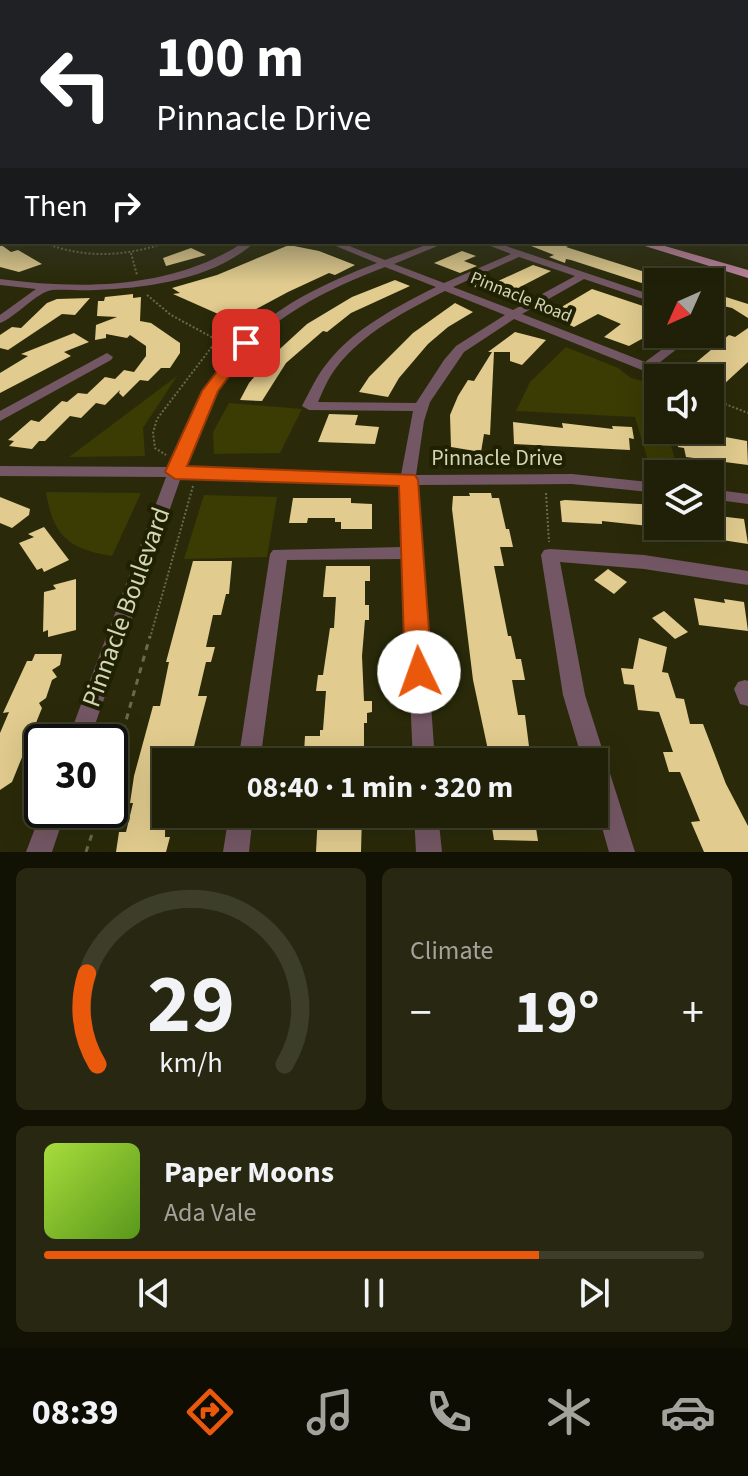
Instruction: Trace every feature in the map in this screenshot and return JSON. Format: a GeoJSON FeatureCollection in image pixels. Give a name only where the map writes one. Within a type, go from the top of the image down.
{"type":"FeatureCollection","features":[{"type":"Feature","properties":{"kind":"main road"},"geometry":{"type":"LineString","coordinates":[[645,244],[748,274]]}},
{"type":"Feature","properties":{"kind":"street"},"geometry":{"type":"LineString","coordinates":[[0,282],[81,289],[139,283],[213,263],[246,244]]}},
{"type":"Feature","properties":{"kind":"street","name":"Pinnacle Road"},"geometry":{"type":"LineString","coordinates":[[336,244],[646,367],[671,348]]}},
{"type":"Feature","properties":{"kind":"street","name":"Pinnacle Boulevard"},"geometry":{"type":"LineString","coordinates":[[84,724],[178,464],[210,391],[246,343],[302,302],[437,244]]}},
{"type":"Feature","properties":{"kind":"street","name":"Pinnacle Road"},"geometry":{"type":"LineString","coordinates":[[490,244],[644,296]]}},
{"type":"Feature","properties":{"kind":"street"},"geometry":{"type":"LineString","coordinates":[[422,407],[309,406],[335,361],[371,328],[446,287],[518,254]]}},
{"type":"Feature","properties":{"kind":"street"},"geometry":{"type":"LineString","coordinates":[[423,748],[408,480],[422,407],[460,349],[514,314],[583,276]]}},
{"type":"Feature","properties":{"kind":"street"},"geometry":{"type":"LineString","coordinates":[[0,320],[45,288]]}},
{"type":"Feature","properties":{"kind":"street"},"geometry":{"type":"LineString","coordinates":[[0,417],[107,357]]}},
{"type":"Feature","properties":{"kind":"street","name":"Pinnacle Drive"},"geometry":{"type":"LineString","coordinates":[[0,471],[178,464],[198,473],[408,480],[572,479],[644,487]]}},
{"type":"Feature","properties":{"kind":"street"},"geometry":{"type":"LineString","coordinates":[[724,496],[748,499]]}},
{"type":"Feature","properties":{"kind":"street"},"geometry":{"type":"LineString","coordinates":[[251,748],[279,554],[412,553]]}},
{"type":"Feature","properties":{"kind":"street"},"geometry":{"type":"LineString","coordinates":[[622,852],[574,695],[550,555],[644,562],[748,578]]}},
{"type":"Feature","properties":{"kind":"street"},"geometry":{"type":"LineString","coordinates":[[39,852],[48,828]]}},
{"type":"Feature","properties":{"kind":"street"},"geometry":{"type":"LineString","coordinates":[[236,852],[239,828]]}},
{"type":"Feature","properties":{"kind":"street"},"geometry":{"type":"LineString","coordinates":[[427,828],[429,852]]}},
{"type":"Feature","properties":{"kind":"path"},"geometry":{"type":"LineString","coordinates":[[47,244],[70,253],[131,253],[161,244]]}},
{"type":"Feature","properties":{"kind":"path"},"geometry":{"type":"LineString","coordinates":[[131,253],[139,283],[157,305],[217,340],[190,372],[153,428],[151,438],[157,452],[178,464]]}},
{"type":"Feature","properties":{"kind":"path"},"geometry":{"type":"LineString","coordinates":[[724,404],[748,413]]}},
{"type":"Feature","properties":{"kind":"path"},"geometry":{"type":"LineString","coordinates":[[125,724],[198,473]]}},
{"type":"Feature","properties":{"kind":"path"},"geometry":{"type":"LineString","coordinates":[[545,485],[550,555]]}},
{"type":"Feature","properties":{"kind":"path"},"geometry":{"type":"LineString","coordinates":[[86,852],[94,828]]}},
{"type":"Feature","properties":{"kind":"shaded area"},"geometry":{"type":"Polygon","coordinates":[[[566,347],[644,381],[644,444],[671,444],[675,460],[648,460],[635,417],[516,411],[530,382],[566,347]]]}},
{"type":"Feature","properties":{"kind":"shaded area"},"geometry":{"type":"Polygon","coordinates":[[[177,376],[143,428],[145,456],[69,457],[177,376]]]}},
{"type":"Feature","properties":{"kind":"shaded area"},"geometry":{"type":"Polygon","coordinates":[[[229,403],[302,409],[280,453],[214,454],[213,432],[229,403]]]}},
{"type":"Feature","properties":{"kind":"shaded area"},"geometry":{"type":"Polygon","coordinates":[[[46,492],[141,493],[112,556],[84,549],[65,538],[53,519],[46,492]]]}},
{"type":"Feature","properties":{"kind":"shaded area"},"geometry":{"type":"Polygon","coordinates":[[[204,495],[277,497],[267,557],[184,559],[204,495]]]}},
{"type":"Feature","properties":{"kind":"building"},"geometry":{"type":"Polygon","coordinates":[[[0,244],[11,252],[18,250],[42,264],[19,272],[0,267],[0,244]]]}},
{"type":"Feature","properties":{"kind":"building"},"geometry":{"type":"Polygon","coordinates":[[[526,244],[572,244],[566,247],[644,272],[644,284],[571,260],[566,259],[565,263],[549,257],[554,255],[526,244]]]}},
{"type":"Feature","properties":{"kind":"building"},"geometry":{"type":"Polygon","coordinates":[[[289,245],[319,251],[355,265],[335,275],[329,273],[234,321],[173,294],[180,293],[172,288],[217,275],[289,245]]]}},
{"type":"Feature","properties":{"kind":"building"},"geometry":{"type":"Polygon","coordinates":[[[191,248],[206,255],[166,266],[163,258],[191,248]]]}},
{"type":"Feature","properties":{"kind":"building"},"geometry":{"type":"Polygon","coordinates":[[[462,251],[476,256],[464,261],[477,266],[460,273],[434,263],[462,251]]]}},
{"type":"Feature","properties":{"kind":"building"},"geometry":{"type":"Polygon","coordinates":[[[533,265],[551,271],[501,297],[467,284],[484,276],[498,281],[533,265]]]}},
{"type":"Feature","properties":{"kind":"building"},"geometry":{"type":"Polygon","coordinates":[[[395,280],[410,286],[351,313],[327,332],[323,331],[286,363],[262,401],[240,400],[249,383],[271,357],[307,324],[352,297],[395,280]]]}},
{"type":"Feature","properties":{"kind":"building"},"geometry":{"type":"Polygon","coordinates":[[[592,289],[644,306],[644,338],[629,346],[604,337],[621,324],[598,314],[574,327],[548,315],[592,289]]]}},
{"type":"Feature","properties":{"kind":"building"},"geometry":{"type":"Polygon","coordinates":[[[133,294],[133,298],[141,297],[140,321],[151,323],[180,343],[180,353],[170,368],[161,368],[148,381],[140,380],[123,397],[120,390],[105,405],[96,403],[81,418],[70,416],[45,441],[39,441],[32,449],[9,446],[14,441],[8,440],[31,420],[39,422],[62,401],[67,402],[78,393],[87,394],[105,377],[115,379],[124,370],[134,372],[146,356],[146,346],[130,335],[127,338],[106,334],[106,338],[95,340],[96,325],[117,317],[97,316],[98,301],[104,301],[105,297],[133,294]]]}},
{"type":"Feature","properties":{"kind":"building"},"geometry":{"type":"Polygon","coordinates":[[[724,296],[748,304],[748,318],[724,306],[724,296]]]}},
{"type":"Feature","properties":{"kind":"building"},"geometry":{"type":"Polygon","coordinates":[[[90,298],[75,315],[62,314],[8,350],[0,348],[0,335],[12,327],[21,328],[47,303],[57,299],[90,298]]]}},
{"type":"Feature","properties":{"kind":"building"},"geometry":{"type":"Polygon","coordinates":[[[455,303],[473,312],[428,344],[399,378],[388,397],[359,392],[369,377],[413,333],[455,303]]]}},
{"type":"Feature","properties":{"kind":"building"},"geometry":{"type":"Polygon","coordinates":[[[748,328],[748,362],[724,384],[724,364],[694,364],[713,348],[724,348],[724,339],[729,335],[735,337],[748,328]]]}},
{"type":"Feature","properties":{"kind":"building"},"geometry":{"type":"Polygon","coordinates":[[[515,332],[546,340],[522,365],[510,361],[510,352],[494,352],[490,435],[484,434],[481,452],[451,447],[450,415],[458,396],[468,380],[474,381],[492,352],[488,352],[515,332]]]}},
{"type":"Feature","properties":{"kind":"building"},"geometry":{"type":"Polygon","coordinates":[[[74,333],[89,342],[64,352],[71,356],[0,393],[0,373],[28,356],[21,354],[74,333]]]}},
{"type":"Feature","properties":{"kind":"building"},"geometry":{"type":"Polygon","coordinates":[[[329,414],[358,415],[355,425],[379,427],[375,444],[318,442],[329,414]]]}},
{"type":"Feature","properties":{"kind":"building"},"geometry":{"type":"Polygon","coordinates":[[[513,422],[563,428],[562,423],[613,429],[612,426],[632,427],[634,439],[629,438],[630,450],[514,444],[513,422]]]}},
{"type":"Feature","properties":{"kind":"building"},"geometry":{"type":"Polygon","coordinates":[[[724,437],[747,441],[748,465],[686,457],[684,448],[678,444],[724,444],[724,437]]]}},
{"type":"Feature","properties":{"kind":"building"},"geometry":{"type":"Polygon","coordinates":[[[469,493],[491,493],[492,498],[499,498],[506,529],[509,529],[513,547],[500,547],[504,566],[494,566],[508,636],[511,636],[516,659],[521,659],[525,680],[512,680],[518,715],[525,715],[529,748],[488,748],[473,680],[452,509],[453,496],[470,496],[469,493]]]}},
{"type":"Feature","properties":{"kind":"building"},"geometry":{"type":"Polygon","coordinates":[[[0,497],[30,509],[29,515],[12,528],[0,523],[0,497]]]}},
{"type":"Feature","properties":{"kind":"building"},"geometry":{"type":"Polygon","coordinates":[[[293,498],[351,498],[351,503],[372,504],[372,529],[341,529],[341,522],[335,522],[335,518],[308,518],[307,523],[289,523],[293,498]]]}},
{"type":"Feature","properties":{"kind":"building"},"geometry":{"type":"Polygon","coordinates":[[[560,501],[644,504],[644,526],[602,521],[602,524],[562,522],[560,501]]]}},
{"type":"Feature","properties":{"kind":"building"},"geometry":{"type":"Polygon","coordinates":[[[724,517],[744,519],[748,544],[722,540],[724,517]]]}},
{"type":"Feature","properties":{"kind":"building"},"geometry":{"type":"Polygon","coordinates":[[[44,527],[69,560],[44,572],[42,568],[37,570],[19,543],[34,537],[28,534],[44,527]]]}},
{"type":"Feature","properties":{"kind":"building"},"geometry":{"type":"Polygon","coordinates":[[[193,561],[232,561],[229,594],[226,594],[221,615],[213,615],[206,647],[215,647],[211,662],[206,662],[198,696],[207,696],[194,748],[152,748],[152,828],[165,828],[165,837],[170,837],[166,852],[116,852],[119,832],[126,832],[128,828],[134,776],[153,706],[160,706],[169,662],[166,662],[193,561]]]}},
{"type":"Feature","properties":{"kind":"building"},"geometry":{"type":"Polygon","coordinates":[[[326,566],[370,566],[370,581],[365,581],[365,605],[369,605],[369,620],[365,620],[362,656],[364,701],[372,701],[372,712],[367,713],[367,723],[364,723],[364,748],[304,748],[305,736],[320,736],[320,730],[323,730],[326,691],[316,691],[318,675],[323,675],[330,628],[334,628],[336,597],[323,597],[326,566]]]}},
{"type":"Feature","properties":{"kind":"building"},"geometry":{"type":"Polygon","coordinates":[[[608,569],[627,582],[614,594],[594,580],[608,569]]]}},
{"type":"Feature","properties":{"kind":"building"},"geometry":{"type":"Polygon","coordinates":[[[76,579],[76,630],[48,637],[48,630],[43,632],[44,592],[56,589],[53,585],[76,579]]]}},
{"type":"Feature","properties":{"kind":"building"},"geometry":{"type":"Polygon","coordinates":[[[694,598],[725,603],[724,599],[744,602],[748,631],[699,625],[694,598]]]}},
{"type":"Feature","properties":{"kind":"building"},"geometry":{"type":"Polygon","coordinates":[[[664,611],[688,632],[675,639],[652,618],[664,611]]]}},
{"type":"Feature","properties":{"kind":"building"},"geometry":{"type":"Polygon","coordinates":[[[639,638],[667,647],[662,672],[668,673],[676,698],[684,699],[690,724],[703,724],[726,784],[748,826],[748,852],[704,852],[691,822],[700,821],[680,772],[669,772],[663,752],[673,752],[659,712],[638,710],[634,685],[624,684],[621,668],[633,669],[639,638]]]}},
{"type":"Feature","properties":{"kind":"building"},"geometry":{"type":"Polygon","coordinates":[[[35,654],[62,654],[60,665],[52,670],[57,677],[52,680],[46,698],[39,703],[42,708],[36,724],[24,724],[24,752],[12,782],[0,790],[0,733],[9,712],[3,713],[27,661],[32,661],[35,654]]]}},
{"type":"Feature","properties":{"kind":"building"},"geometry":{"type":"Polygon","coordinates":[[[317,828],[362,828],[361,852],[316,852],[317,828]]]}},
{"type":"Feature","properties":{"kind":"building"},"geometry":{"type":"Polygon","coordinates":[[[492,828],[536,828],[538,841],[494,840],[492,828]]]}},
{"type":"Feature","properties":{"kind":"route"},"geometry":{"type":"LineString","coordinates":[[246,343],[210,391],[175,472],[408,480],[419,672]]}}]}
